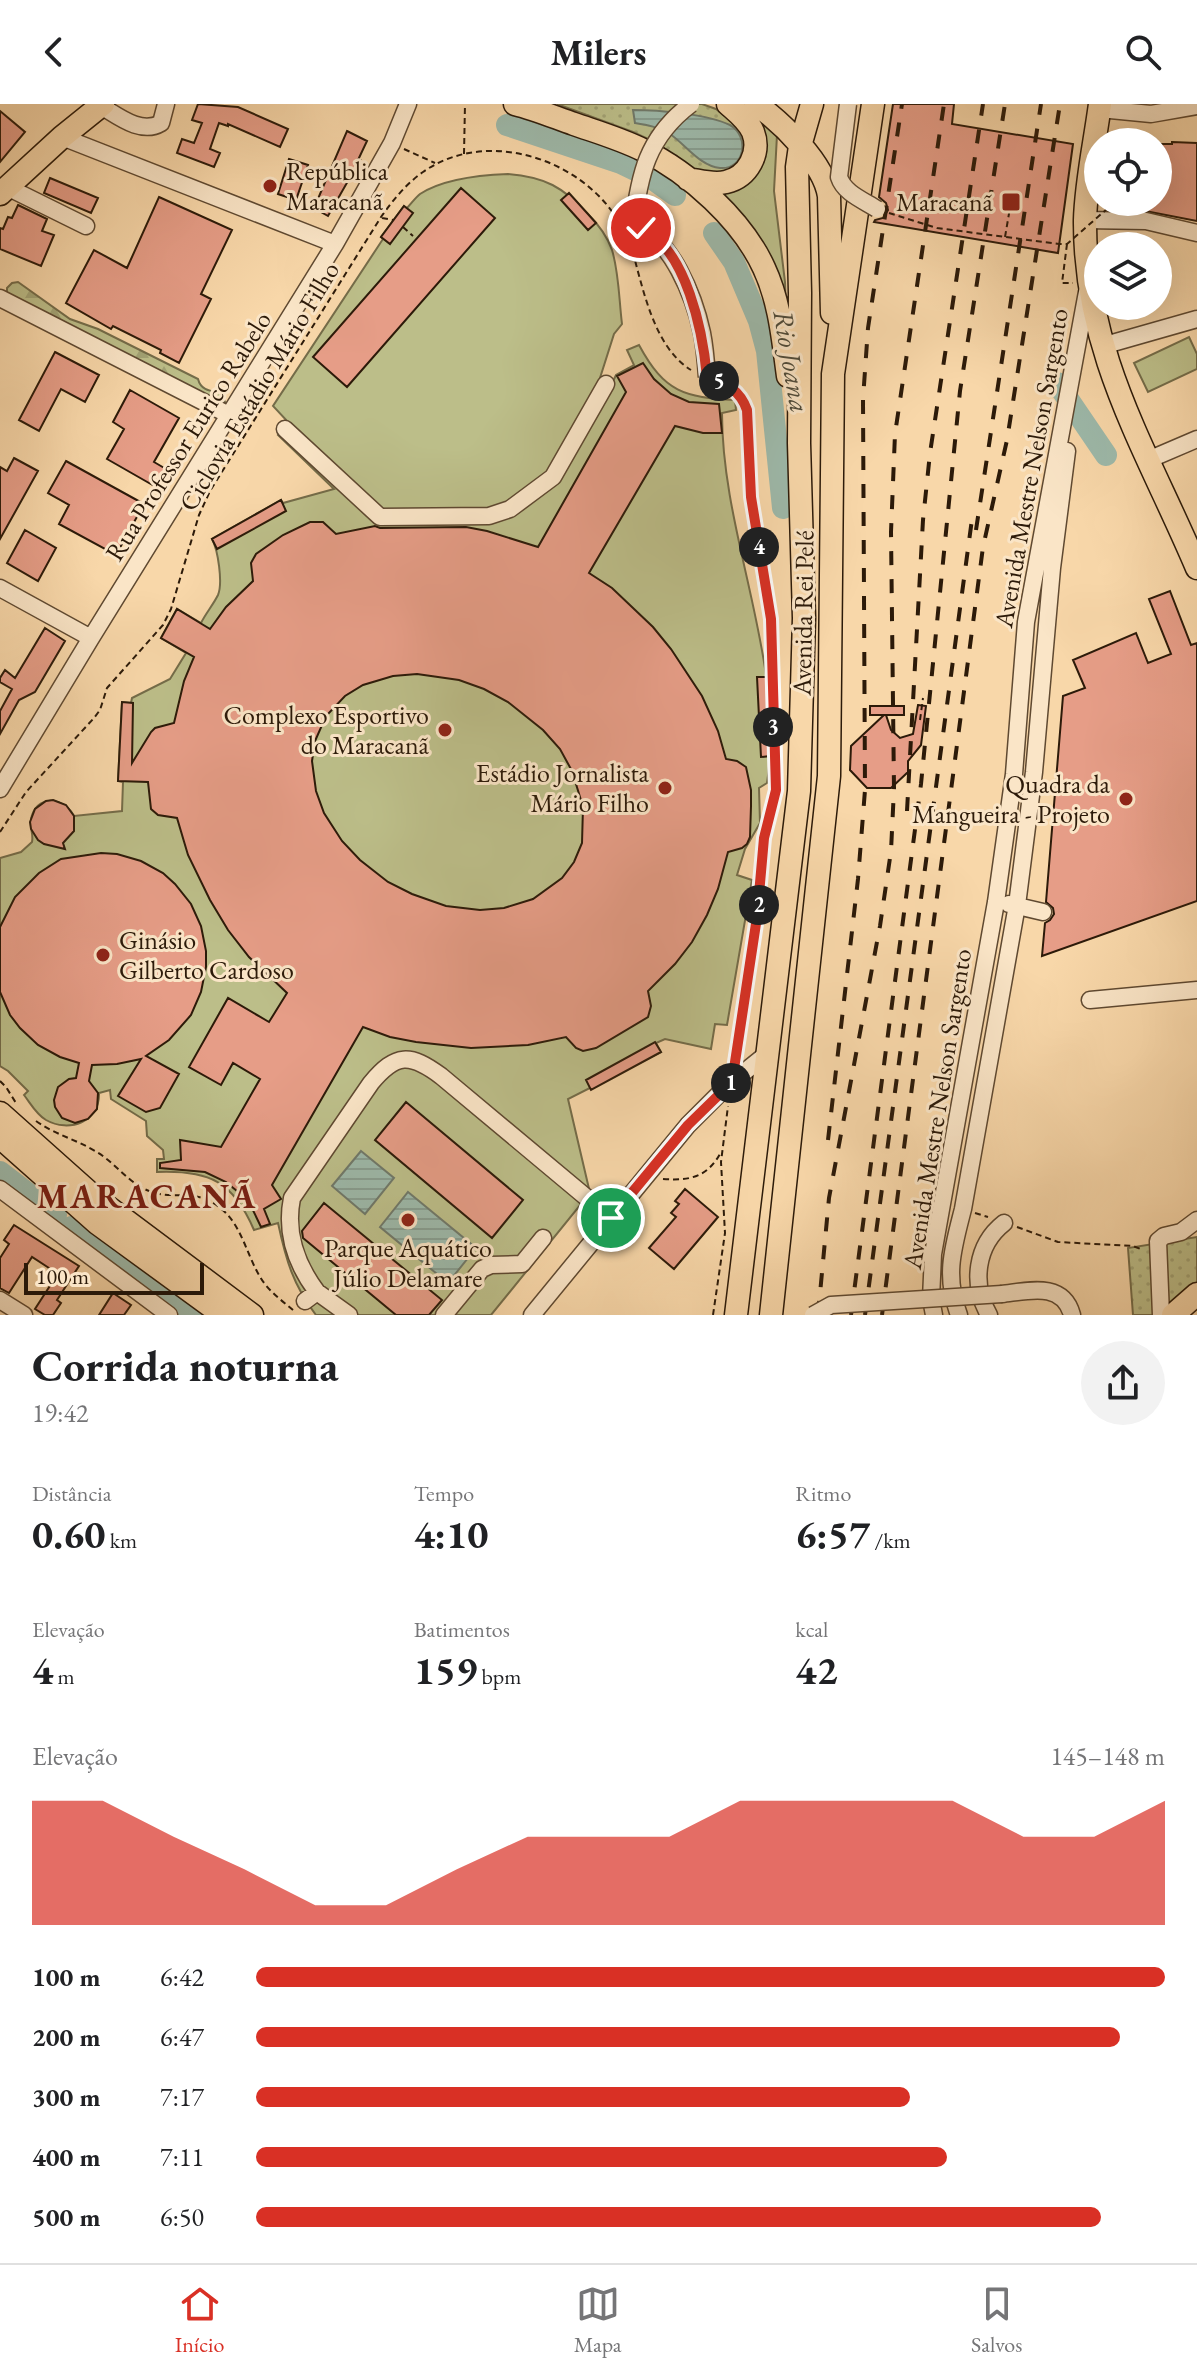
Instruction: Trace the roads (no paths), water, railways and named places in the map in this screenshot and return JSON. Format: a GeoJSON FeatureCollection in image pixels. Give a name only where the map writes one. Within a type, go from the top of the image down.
{"type":"FeatureCollection","features":[{"type":"Feature","properties":{"kind":"main road"},"geometry":{"type":"LineString","coordinates":[[515,104],[643,150],[673,167],[725,211],[748,240],[764,268],[774,298],[799,443]]}},
{"type":"Feature","properties":{"kind":"main road"},"geometry":{"type":"LineString","coordinates":[[687,179],[709,183],[730,181],[748,168],[756,146],[754,134],[748,123],[728,104]]}},
{"type":"Feature","properties":{"kind":"main road"},"geometry":{"type":"LineString","coordinates":[[756,104],[800,146],[818,168],[828,187],[833,374]]}},
{"type":"Feature","properties":{"kind":"main road","name":"Avenida Rei Pelé"},"geometry":{"type":"LineString","coordinates":[[771,1315],[829,776],[833,374],[873,104]]}},
{"type":"Feature","properties":{"kind":"main road"},"geometry":{"type":"LineString","coordinates":[[2,187],[102,105]]}},
{"type":"Feature","properties":{"kind":"main road"},"geometry":{"type":"LineString","coordinates":[[1086,232],[1100,106]]}},
{"type":"Feature","properties":{"kind":"main road","name":"Avenida Rei Pelé"},"geometry":{"type":"LineString","coordinates":[[736,1315],[799,791],[804,634],[797,167],[809,107]]}},
{"type":"Feature","properties":{"kind":"main road"},"geometry":{"type":"LineString","coordinates":[[1097,320],[1117,389],[1148,460],[1189,526],[1197,568]]}},
{"type":"Feature","properties":{"kind":"main road"},"geometry":{"type":"LineString","coordinates":[[804,634],[830,660]]}},
{"type":"Feature","properties":{"kind":"main road"},"geometry":{"type":"LineString","coordinates":[[9,1111],[93,1196],[252,1315]]}},
{"type":"Feature","properties":{"kind":"main road"},"geometry":{"type":"LineString","coordinates":[[0,1137],[97,1223],[223,1315]]}},
{"type":"Feature","properties":{"kind":"main road"},"geometry":{"type":"LineString","coordinates":[[1173,1315],[1197,1294]]}},
{"type":"Feature","properties":{"kind":"street"},"geometry":{"type":"LineString","coordinates":[[102,105],[145,128],[161,123],[166,104]]}},
{"type":"Feature","properties":{"kind":"street","name":"Rua Professor Eurico Rabelo"},"geometry":{"type":"LineString","coordinates":[[0,789],[335,244],[392,143],[408,104]]}},
{"type":"Feature","properties":{"kind":"street"},"geometry":{"type":"LineString","coordinates":[[691,104],[670,122],[652,146],[640,179],[633,227],[657,239],[685,283],[701,329],[707,377]]}},
{"type":"Feature","properties":{"kind":"street"},"geometry":{"type":"LineString","coordinates":[[848,104],[839,177],[845,188],[877,209]]}},
{"type":"Feature","properties":{"kind":"street"},"geometry":{"type":"LineString","coordinates":[[1100,106],[1151,114],[1197,106]]}},
{"type":"Feature","properties":{"kind":"street"},"geometry":{"type":"LineString","coordinates":[[62,137],[335,244]]}},
{"type":"Feature","properties":{"kind":"street"},"geometry":{"type":"LineString","coordinates":[[2,187],[86,226]]}},
{"type":"Feature","properties":{"kind":"street"},"geometry":{"type":"LineString","coordinates":[[1085,220],[1146,221],[1197,233]]}},
{"type":"Feature","properties":{"kind":"street"},"geometry":{"type":"LineString","coordinates":[[0,298],[229,415]]}},
{"type":"Feature","properties":{"kind":"street","name":"Avenida Mestre Nelson Sargento"},"geometry":{"type":"LineString","coordinates":[[934,1315],[931,1299],[933,1254],[996,902],[1014,774],[1026,622],[1084,309]]}},
{"type":"Feature","properties":{"kind":"street"},"geometry":{"type":"LineString","coordinates":[[1102,346],[1197,319]]}},
{"type":"Feature","properties":{"kind":"street","name":"Avenida Mestre Nelson Sargento"},"geometry":{"type":"LineString","coordinates":[[959,1315],[950,1288],[951,1255],[963,1209],[1017,905],[1034,772],[1052,568],[1084,320]]}},
{"type":"Feature","properties":{"kind":"street"},"geometry":{"type":"LineString","coordinates":[[285,429],[380,517],[489,516],[510,509],[553,477],[606,384]]}},
{"type":"Feature","properties":{"kind":"street"},"geometry":{"type":"LineString","coordinates":[[1148,460],[1197,439]]}},
{"type":"Feature","properties":{"kind":"street"},"geometry":{"type":"LineString","coordinates":[[0,588],[91,638]]}},
{"type":"Feature","properties":{"kind":"street"},"geometry":{"type":"LineString","coordinates":[[996,902],[1043,912]]}},
{"type":"Feature","properties":{"kind":"street"},"geometry":{"type":"LineString","coordinates":[[1090,1000],[1197,990]]}},
{"type":"Feature","properties":{"kind":"street"},"geometry":{"type":"LineString","coordinates":[[532,1315],[688,1125],[732,1082],[768,1053]]}},
{"type":"Feature","properties":{"kind":"street"},"geometry":{"type":"LineString","coordinates":[[349,1315],[308,1302],[304,1275],[291,1241],[289,1212],[292,1198],[378,1075],[385,1066],[403,1059],[424,1063],[611,1218]]}},
{"type":"Feature","properties":{"kind":"street"},"geometry":{"type":"LineString","coordinates":[[0,1189],[169,1315]]}},
{"type":"Feature","properties":{"kind":"street"},"geometry":{"type":"LineString","coordinates":[[1161,1315],[1158,1241],[1164,1236],[1181,1232],[1197,1220]]}},
{"type":"Feature","properties":{"kind":"street"},"geometry":{"type":"LineString","coordinates":[[989,1315],[981,1298],[981,1254],[986,1240],[1004,1223]]}},
{"type":"Feature","properties":{"kind":"street"},"geometry":{"type":"LineString","coordinates":[[444,1315],[482,1269],[491,1265],[522,1264],[543,1238]]}},
{"type":"Feature","properties":{"kind":"street"},"geometry":{"type":"LineString","coordinates":[[813,1315],[831,1305],[1036,1290],[1057,1294],[1066,1301],[1072,1315]]}},
{"type":"Feature","properties":{"kind":"street"},"geometry":{"type":"LineString","coordinates":[[0,1300],[24,1315]]}},
{"type":"Feature","properties":{"kind":"waterway","name":"Rio Joana"},"geometry":{"type":"LineString","coordinates":[[507,125],[621,163],[650,177],[675,195]]}},
{"type":"Feature","properties":{"kind":"waterway","name":"Rio Joana"},"geometry":{"type":"LineString","coordinates":[[714,233],[734,262],[759,321],[767,351],[783,508]]}},
{"type":"Feature","properties":{"kind":"waterway"},"geometry":{"type":"LineString","coordinates":[[1057,383],[1106,455]]}},
{"type":"Feature","properties":{"kind":"waterway"},"geometry":{"type":"LineString","coordinates":[[0,1172],[56,1215]]}},
{"type":"Feature","properties":{"kind":"waterway"},"geometry":{"type":"LineString","coordinates":[[72,1227],[191,1315]]}},
{"type":"Feature","properties":{"kind":"railway"},"geometry":{"type":"LineString","coordinates":[[828,1140],[865,790],[863,399],[868,328],[902,104]]}},
{"type":"Feature","properties":{"kind":"railway"},"geometry":{"type":"LineString","coordinates":[[818,1315],[829,1198],[891,851],[894,789],[891,532],[895,434],[944,104]]}},
{"type":"Feature","properties":{"kind":"railway"},"geometry":{"type":"LineString","coordinates":[[907,811],[923,520],[930,453],[983,104]]}},
{"type":"Feature","properties":{"kind":"railway"},"geometry":{"type":"LineString","coordinates":[[851,1315],[921,784],[960,391],[1005,104]]}},
{"type":"Feature","properties":{"kind":"railway"},"geometry":{"type":"LineString","coordinates":[[976,530],[1041,104]]}},
{"type":"Feature","properties":{"kind":"railway"},"geometry":{"type":"LineString","coordinates":[[882,1315],[983,547],[1007,440],[1060,104]]}},
{"type":"Feature","properties":{"kind":"railway"},"geometry":{"type":"LineString","coordinates":[[865,1315],[972,519]]}},
{"type":"Feature","properties":{"kind":"place","name":"República Maracanã"},"geometry":{"type":"Point","coordinates":[270,186]}},
{"type":"Feature","properties":{"kind":"place","name":"Maracanã"},"geometry":{"type":"Point","coordinates":[1011,202]}},
{"type":"Feature","properties":{"kind":"place","name":"Complexo Esportivo do Maracanã"},"geometry":{"type":"Point","coordinates":[445,730]}},
{"type":"Feature","properties":{"kind":"place","name":"Estádio Jornalista Mário Filho"},"geometry":{"type":"Point","coordinates":[665,788]}},
{"type":"Feature","properties":{"kind":"place","name":"Quadra da Mangueira - Projeto"},"geometry":{"type":"Point","coordinates":[1126,799]}},
{"type":"Feature","properties":{"kind":"place","name":"Ginásio Gilberto Cardoso"},"geometry":{"type":"Point","coordinates":[103,955]}},
{"type":"Feature","properties":{"kind":"place","name":"Parque Aquático Júlio Delamare"},"geometry":{"type":"Point","coordinates":[408,1220]}},
{"type":"Feature","properties":{"kind":"district","name":"MARACANÃ"},"geometry":{"type":"Point","coordinates":[147,1196]}}]}
